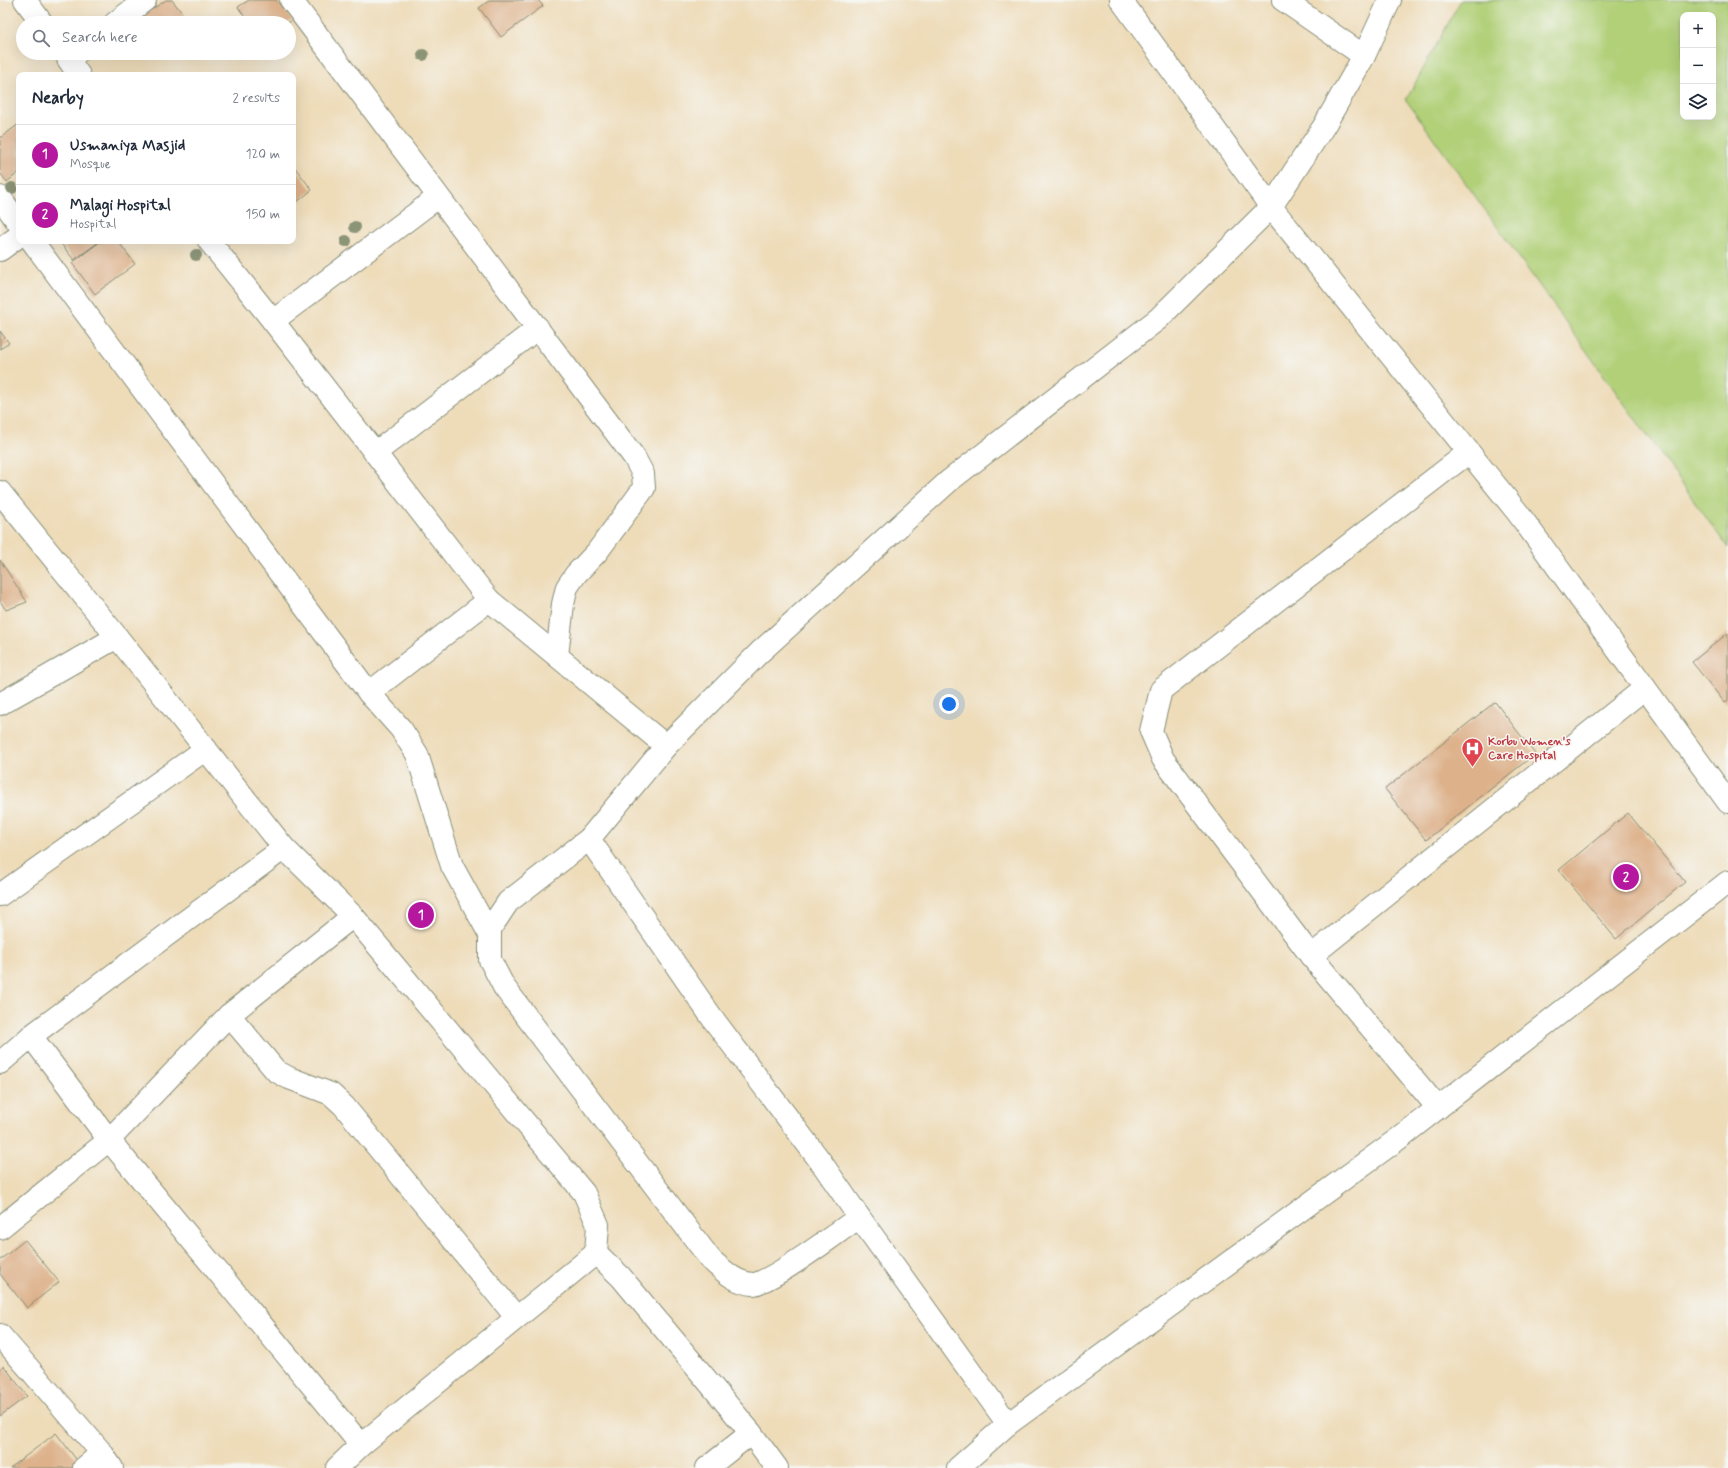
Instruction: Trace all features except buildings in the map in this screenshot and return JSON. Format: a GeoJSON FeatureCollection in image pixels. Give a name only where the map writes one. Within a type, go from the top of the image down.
{"type":"FeatureCollection","features":[{"type":"Feature","properties":{"kind":"street"},"geometry":{"type":"LineString","coordinates":[[25,0],[37,16]]}},
{"type":"Feature","properties":{"kind":"street"},"geometry":{"type":"LineString","coordinates":[[125,16],[145,0]]}},
{"type":"Feature","properties":{"kind":"street"},"geometry":{"type":"LineString","coordinates":[[291,0],[634,457],[643,474],[644,488],[597,552],[576,574],[567,587],[563,604],[557,656]]}},
{"type":"Feature","properties":{"kind":"street"},"geometry":{"type":"LineString","coordinates":[[1120,0],[1271,207],[1518,513],[1728,802]]}},
{"type":"Feature","properties":{"kind":"street"},"geometry":{"type":"LineString","coordinates":[[1283,0],[1364,56]]}},
{"type":"Feature","properties":{"kind":"street"},"geometry":{"type":"LineString","coordinates":[[859,1217],[778,1273],[754,1284],[733,1279],[711,1260],[504,987],[490,960],[490,929],[508,902],[590,839],[666,746],[760,652],[949,481],[1158,319],[1271,207],[1324,126],[1364,56],[1390,0]]}},
{"type":"Feature","properties":{"kind":"street"},"geometry":{"type":"LineString","coordinates":[[273,321],[438,197]]}},
{"type":"Feature","properties":{"kind":"street"},"geometry":{"type":"LineString","coordinates":[[0,198],[16,220]]}},
{"type":"Feature","properties":{"kind":"street"},"geometry":{"type":"LineString","coordinates":[[0,250],[16,238]]}},
{"type":"Feature","properties":{"kind":"street"},"geometry":{"type":"LineString","coordinates":[[34,244],[369,693],[401,729],[417,754],[452,866],[490,935]]}},
{"type":"Feature","properties":{"kind":"street"},"geometry":{"type":"LineString","coordinates":[[211,244],[273,321],[489,600],[666,746]]}},
{"type":"Feature","properties":{"kind":"street"},"geometry":{"type":"LineString","coordinates":[[375,453],[538,328]]}},
{"type":"Feature","properties":{"kind":"street"},"geometry":{"type":"LineString","coordinates":[[1438,1108],[1311,956],[1163,759],[1151,731],[1161,690],[1468,452]]}},
{"type":"Feature","properties":{"kind":"street"},"geometry":{"type":"LineString","coordinates":[[0,492],[284,848],[353,916],[584,1192],[598,1224],[596,1253],[361,1445],[337,1468]]}},
{"type":"Feature","properties":{"kind":"street"},"geometry":{"type":"LineString","coordinates":[[369,693],[489,600]]}},
{"type":"Feature","properties":{"kind":"street"},"geometry":{"type":"LineString","coordinates":[[0,704],[117,637]]}},
{"type":"Feature","properties":{"kind":"street"},"geometry":{"type":"LineString","coordinates":[[1311,956],[1645,688]]}},
{"type":"Feature","properties":{"kind":"street"},"geometry":{"type":"LineString","coordinates":[[0,895],[206,750]]}},
{"type":"Feature","properties":{"kind":"street"},"geometry":{"type":"LineString","coordinates":[[590,839],[713,1018],[821,1162],[1008,1424]]}},
{"type":"Feature","properties":{"kind":"street"},"geometry":{"type":"LineString","coordinates":[[0,1063],[31,1036],[284,848]]}},
{"type":"Feature","properties":{"kind":"street"},"geometry":{"type":"LineString","coordinates":[[958,1468],[1008,1424],[1391,1144],[1728,882]]}},
{"type":"Feature","properties":{"kind":"street"},"geometry":{"type":"LineString","coordinates":[[0,1228],[109,1140],[228,1015],[353,916]]}},
{"type":"Feature","properties":{"kind":"street"},"geometry":{"type":"LineString","coordinates":[[228,1015],[276,1071],[289,1078],[331,1094],[344,1106],[516,1317]]}},
{"type":"Feature","properties":{"kind":"street"},"geometry":{"type":"LineString","coordinates":[[31,1036],[109,1140],[361,1445]]}},
{"type":"Feature","properties":{"kind":"street"},"geometry":{"type":"LineString","coordinates":[[596,1253],[620,1277],[751,1433],[777,1468]]}},
{"type":"Feature","properties":{"kind":"street"},"geometry":{"type":"LineString","coordinates":[[0,1335],[107,1461],[84,1468]]}},
{"type":"Feature","properties":{"kind":"street"},"geometry":{"type":"LineString","coordinates":[[707,1468],[751,1433]]}},
{"type":"Feature","properties":{"kind":"green space"},"geometry":{"type":"Polygon","coordinates":[[[1461,0],[1728,0],[1728,548],[1406,100],[1461,0]]]}},
{"type":"Feature","properties":{"kind":"place","name":"Korbu Women's Care Hospital"},"geometry":{"type":"Point","coordinates":[1473,768]}},
{"type":"Feature","properties":{"kind":"place","name":"Malagi Hospital"},"geometry":{"type":"Point","coordinates":[1626,877]}},
{"type":"Feature","properties":{"kind":"place","name":"Usmaniya Masjid"},"geometry":{"type":"Point","coordinates":[421,915]}}]}
